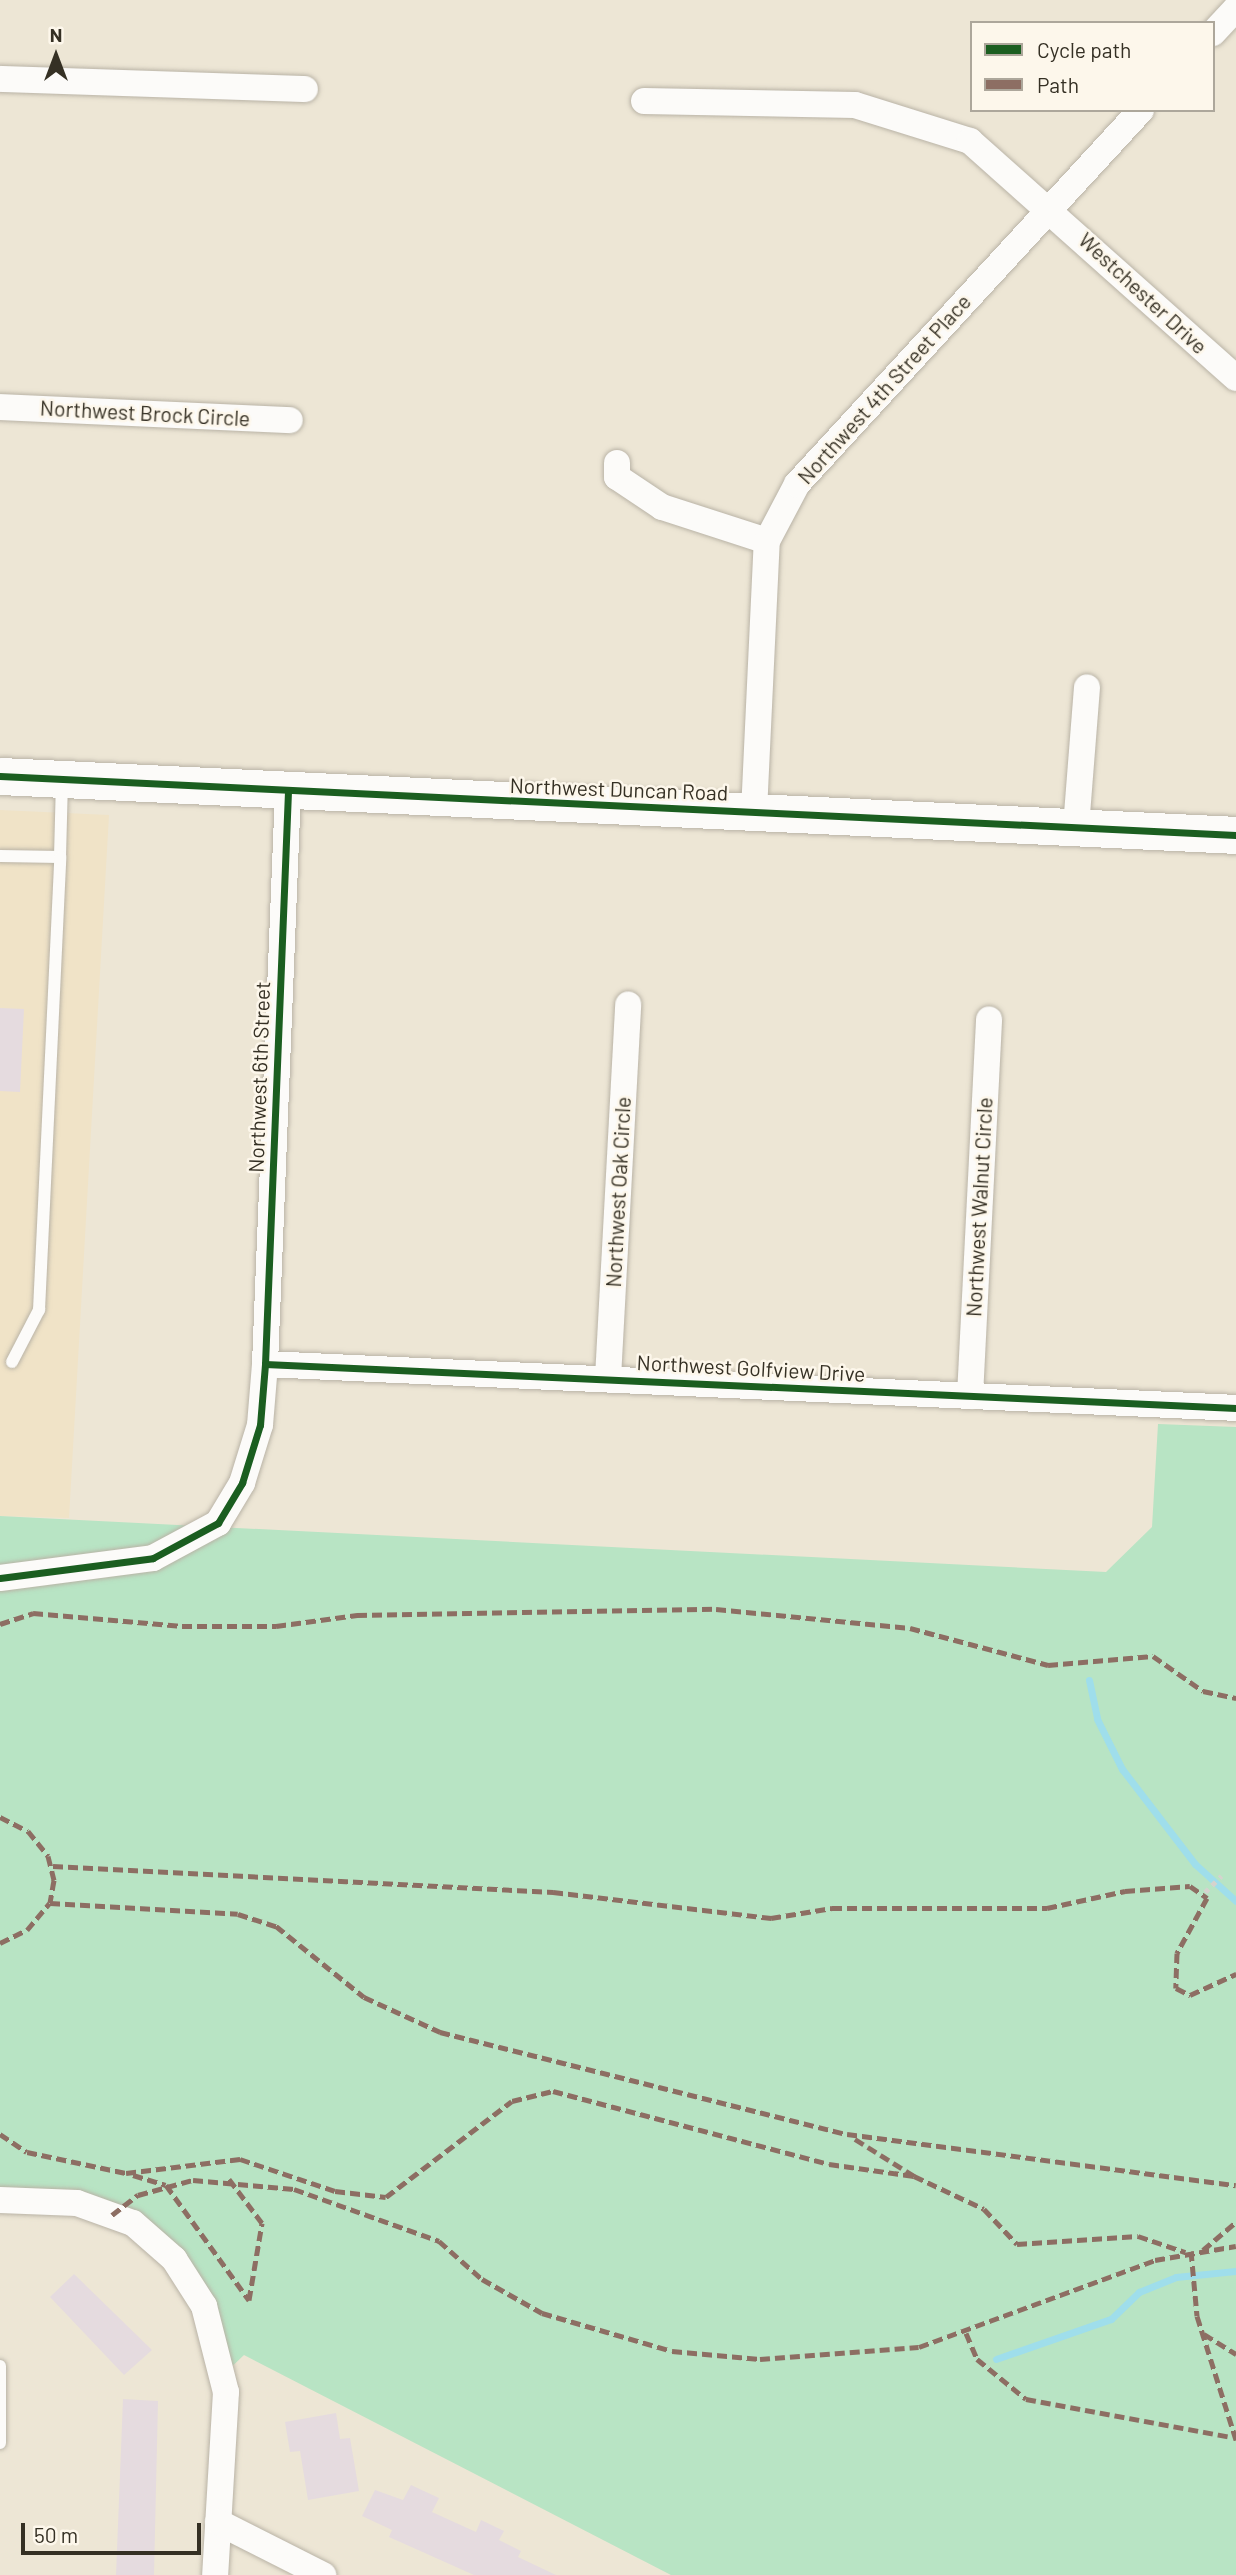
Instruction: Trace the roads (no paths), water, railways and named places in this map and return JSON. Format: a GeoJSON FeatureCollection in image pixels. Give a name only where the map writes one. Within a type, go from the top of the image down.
{"type":"FeatureCollection","features":[{"type":"Feature","properties":{"kind":"street"},"geometry":{"type":"LineString","coordinates":[[1215,31],[1236,8]]}},
{"type":"Feature","properties":{"kind":"street"},"geometry":{"type":"LineString","coordinates":[[0,79],[305,89]]}},
{"type":"Feature","properties":{"kind":"street","name":"Westchester Drive"},"geometry":{"type":"LineString","coordinates":[[644,101],[855,105],[916,120],[970,141],[1051,207],[1236,378]]}},
{"type":"Feature","properties":{"kind":"street","name":"Northwest 4th Street Place"},"geometry":{"type":"LineString","coordinates":[[754,812],[767,541],[797,484],[855,415],[1139,112]]}},
{"type":"Feature","properties":{"kind":"street","name":"Northwest Brock Circle"},"geometry":{"type":"LineString","coordinates":[[0,407],[290,420]]}},
{"type":"Feature","properties":{"kind":"street"},"geometry":{"type":"LineString","coordinates":[[617,463],[617,477],[662,507],[767,541]]}},
{"type":"Feature","properties":{"kind":"street"},"geometry":{"type":"LineString","coordinates":[[1076,827],[1087,687]]}},
{"type":"Feature","properties":{"kind":"street","name":"Northwest Duncan Road"},"geometry":{"type":"LineString","coordinates":[[0,776],[288,792],[1236,835]]}},
{"type":"Feature","properties":{"kind":"street","name":"Northwest 6th Street"},"geometry":{"type":"LineString","coordinates":[[0,1578],[153,1558],[218,1523],[242,1483],[260,1425],[265,1364],[288,792]]}},
{"type":"Feature","properties":{"kind":"street","name":"Northwest Oak Circle"},"geometry":{"type":"LineString","coordinates":[[608,1378],[628,1005]]}},
{"type":"Feature","properties":{"kind":"street","name":"Northwest Walnut Circle"},"geometry":{"type":"LineString","coordinates":[[970,1396],[989,1019]]}},
{"type":"Feature","properties":{"kind":"street","name":"Northwest Golfview Drive"},"geometry":{"type":"LineString","coordinates":[[265,1364],[1236,1408]]}},
{"type":"Feature","properties":{"kind":"street"},"geometry":{"type":"LineString","coordinates":[[0,2200],[77,2203],[133,2223],[174,2259],[204,2306],[226,2392],[215,2575]]}},
{"type":"Feature","properties":{"kind":"street"},"geometry":{"type":"LineString","coordinates":[[218,2522],[323,2575]]}},
{"type":"Feature","properties":{"kind":"lane"},"geometry":{"type":"LineString","coordinates":[[12,1362],[39,1310],[62,779]]}},
{"type":"Feature","properties":{"kind":"lane"},"geometry":{"type":"LineString","coordinates":[[0,856],[60,857]]}},
{"type":"Feature","properties":{"kind":"lane"},"geometry":{"type":"LineString","coordinates":[[0,2366],[0,2443]]}},
{"type":"Feature","properties":{"kind":"waterway"},"geometry":{"type":"LineString","coordinates":[[1089,1680],[1097,1719],[1122,1769],[1195,1864],[1236,1901]]}},
{"type":"Feature","properties":{"kind":"waterway"},"geometry":{"type":"LineString","coordinates":[[996,2359],[1111,2319],[1139,2292],[1176,2277],[1236,2271]]}}]}
